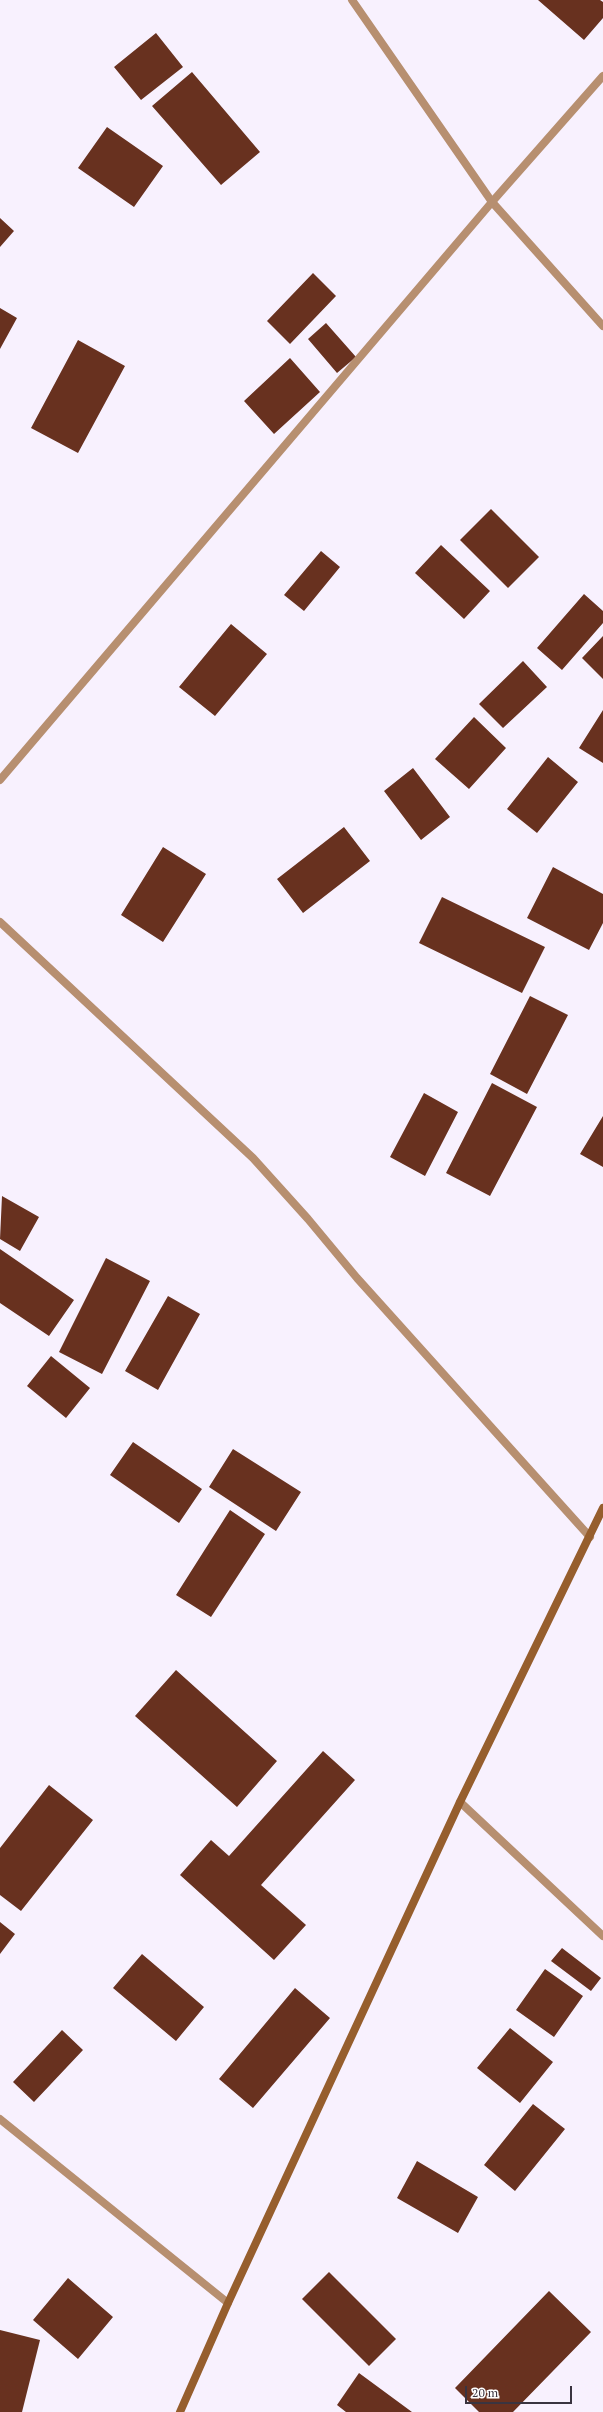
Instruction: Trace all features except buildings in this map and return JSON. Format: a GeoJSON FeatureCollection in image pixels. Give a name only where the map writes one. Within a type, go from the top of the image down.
{"type":"FeatureCollection","features":[{"type":"Feature","properties":{"kind":"main road"},"geometry":{"type":"LineString","coordinates":[[180,2412],[228,2303],[460,1802],[603,1508]]}},
{"type":"Feature","properties":{"kind":"street"},"geometry":{"type":"LineString","coordinates":[[352,0],[492,202],[603,326]]}},
{"type":"Feature","properties":{"kind":"street"},"geometry":{"type":"LineString","coordinates":[[0,780],[492,202],[603,76]]}},
{"type":"Feature","properties":{"kind":"street"},"geometry":{"type":"LineString","coordinates":[[0,922],[253,1158],[357,1278],[590,1537]]}},
{"type":"Feature","properties":{"kind":"street"},"geometry":{"type":"LineString","coordinates":[[460,1802],[603,1936]]}},
{"type":"Feature","properties":{"kind":"street"},"geometry":{"type":"LineString","coordinates":[[0,2119],[228,2303]]}}]}
